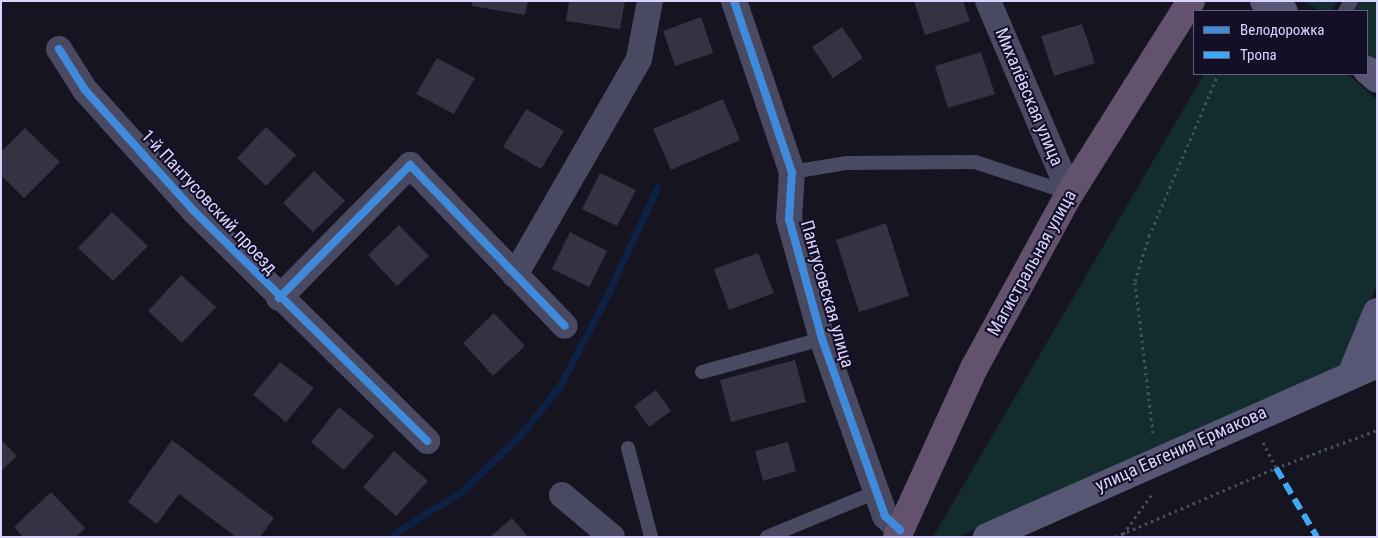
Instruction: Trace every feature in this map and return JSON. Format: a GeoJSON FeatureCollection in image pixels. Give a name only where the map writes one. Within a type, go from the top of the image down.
{"type":"FeatureCollection","features":[{"type":"Feature","properties":{"kind":"highway","name":"Магистральная улица"},"geometry":{"type":"LineString","coordinates":[[899,534],[974,368],[1070,194],[1191,1]]}},
{"type":"Feature","properties":{"kind":"main road"},"geometry":{"type":"LineString","coordinates":[[1264,1],[1282,10]]}},
{"type":"Feature","properties":{"kind":"main road"},"geometry":{"type":"LineString","coordinates":[[1351,375],[1377,312]]}},
{"type":"Feature","properties":{"kind":"main road","name":"улица Евгения Ермакова"},"geometry":{"type":"LineString","coordinates":[[1000,533],[1377,364]]}},
{"type":"Feature","properties":{"kind":"street"},"geometry":{"type":"LineString","coordinates":[[565,326],[515,275],[640,59],[650,1]]}},
{"type":"Feature","properties":{"kind":"street","name":"Пантусовская улица"},"geometry":{"type":"LineString","coordinates":[[734,1],[792,172],[788,219],[822,339],[885,516],[899,534]]}},
{"type":"Feature","properties":{"kind":"street","name":"Михалёвская улица"},"geometry":{"type":"LineString","coordinates":[[988,1],[1070,194]]}},
{"type":"Feature","properties":{"kind":"street","name":"1-й Пантусовский проезд"},"geometry":{"type":"LineString","coordinates":[[59,49],[85,90],[193,210],[279,298],[410,166],[515,275]]}},
{"type":"Feature","properties":{"kind":"street"},"geometry":{"type":"LineString","coordinates":[[279,298],[427,441]]}},
{"type":"Feature","properties":{"kind":"street"},"geometry":{"type":"LineString","coordinates":[[562,495],[612,537]]}},
{"type":"Feature","properties":{"kind":"lane"},"geometry":{"type":"LineString","coordinates":[[792,172],[847,163],[975,162],[1070,194]]}},
{"type":"Feature","properties":{"kind":"lane"},"geometry":{"type":"LineString","coordinates":[[702,372],[822,339]]}},
{"type":"Feature","properties":{"kind":"lane"},"geometry":{"type":"LineString","coordinates":[[628,448],[651,537]]}},
{"type":"Feature","properties":{"kind":"lane"},"geometry":{"type":"LineString","coordinates":[[767,537],[876,492]]}},
{"type":"Feature","properties":{"kind":"path"},"geometry":{"type":"LineString","coordinates":[[1153,433],[1135,281],[1149,236],[1218,75]]}},
{"type":"Feature","properties":{"kind":"path"},"geometry":{"type":"LineString","coordinates":[[1115,537],[1276,468],[1377,430]]}},
{"type":"Feature","properties":{"kind":"green space"},"geometry":{"type":"Polygon","coordinates":[[[1302,1],[1338,1],[1332,10],[1319,10],[1302,1]]]}},
{"type":"Feature","properties":{"kind":"green space"},"geometry":{"type":"Polygon","coordinates":[[[1360,1],[1377,1],[1377,67],[1368,59],[1368,10],[1354,10],[1360,1]]]}},
{"type":"Feature","properties":{"kind":"green space"},"geometry":{"type":"Polygon","coordinates":[[[1203,75],[1349,75],[1377,100],[1377,285],[1344,366],[957,537],[933,537],[1203,75]]]}},
{"type":"Feature","properties":{"kind":"building"},"geometry":{"type":"Polygon","coordinates":[[[472,1],[528,1],[525,15],[472,6],[472,1]]]}},
{"type":"Feature","properties":{"kind":"building"},"geometry":{"type":"Polygon","coordinates":[[[569,1],[625,1],[620,29],[566,21],[569,1]]]}},
{"type":"Feature","properties":{"kind":"building"},"geometry":{"type":"Polygon","coordinates":[[[914,1],[963,1],[970,21],[925,35],[914,1]]]}},
{"type":"Feature","properties":{"kind":"building"},"geometry":{"type":"Polygon","coordinates":[[[701,17],[713,53],[675,66],[663,31],[701,17]]]}},
{"type":"Feature","properties":{"kind":"building"},"geometry":{"type":"Polygon","coordinates":[[[1082,24],[1095,63],[1054,76],[1041,36],[1082,24]]]}},
{"type":"Feature","properties":{"kind":"building"},"geometry":{"type":"Polygon","coordinates":[[[842,27],[863,58],[833,78],[812,47],[842,27]]]}},
{"type":"Feature","properties":{"kind":"building"},"geometry":{"type":"Polygon","coordinates":[[[981,52],[995,94],[948,108],[935,66],[981,52]]]}},
{"type":"Feature","properties":{"kind":"building"},"geometry":{"type":"Polygon","coordinates":[[[437,58],[475,78],[454,114],[416,94],[437,58]]]}},
{"type":"Feature","properties":{"kind":"building"},"geometry":{"type":"Polygon","coordinates":[[[723,99],[740,140],[671,170],[653,129],[723,99]]]}},
{"type":"Feature","properties":{"kind":"building"},"geometry":{"type":"Polygon","coordinates":[[[526,109],[564,131],[541,169],[503,147],[526,109]]]}},
{"type":"Feature","properties":{"kind":"building"},"geometry":{"type":"Polygon","coordinates":[[[266,127],[296,155],[266,186],[237,158],[266,127]]]}},
{"type":"Feature","properties":{"kind":"building"},"geometry":{"type":"Polygon","coordinates":[[[25,128],[60,162],[24,198],[1,175],[1,152],[25,128]]]}},
{"type":"Feature","properties":{"kind":"building"},"geometry":{"type":"Polygon","coordinates":[[[314,171],[345,201],[313,232],[283,203],[314,171]]]}},
{"type":"Feature","properties":{"kind":"building"},"geometry":{"type":"Polygon","coordinates":[[[600,173],[636,190],[617,226],[582,209],[600,173]]]}},
{"type":"Feature","properties":{"kind":"building"},"geometry":{"type":"Polygon","coordinates":[[[112,212],[148,246],[113,281],[78,248],[112,212]]]}},
{"type":"Feature","properties":{"kind":"building"},"geometry":{"type":"Polygon","coordinates":[[[886,223],[909,296],[859,312],[836,240],[886,223]]]}},
{"type":"Feature","properties":{"kind":"building"},"geometry":{"type":"Polygon","coordinates":[[[399,225],[429,256],[397,286],[368,255],[399,225]]]}},
{"type":"Feature","properties":{"kind":"building"},"geometry":{"type":"Polygon","coordinates":[[[570,232],[607,251],[589,287],[552,269],[570,232]]]}},
{"type":"Feature","properties":{"kind":"building"},"geometry":{"type":"Polygon","coordinates":[[[758,253],[774,293],[729,310],[714,269],[758,253]]]}},
{"type":"Feature","properties":{"kind":"building"},"geometry":{"type":"Polygon","coordinates":[[[181,275],[216,307],[182,343],[148,311],[181,275]]]}},
{"type":"Feature","properties":{"kind":"building"},"geometry":{"type":"Polygon","coordinates":[[[494,313],[525,346],[493,376],[463,343],[494,313]]]}},
{"type":"Feature","properties":{"kind":"building"},"geometry":{"type":"Polygon","coordinates":[[[795,360],[806,402],[731,422],[720,380],[795,360]]]}},
{"type":"Feature","properties":{"kind":"building"},"geometry":{"type":"Polygon","coordinates":[[[280,362],[314,388],[286,422],[253,395],[280,362]]]}},
{"type":"Feature","properties":{"kind":"building"},"geometry":{"type":"Polygon","coordinates":[[[656,390],[671,411],[649,427],[634,406],[656,390]]]}},
{"type":"Feature","properties":{"kind":"building"},"geometry":{"type":"Polygon","coordinates":[[[339,407],[374,436],[344,470],[311,442],[339,407]]]}},
{"type":"Feature","properties":{"kind":"building"},"geometry":{"type":"Polygon","coordinates":[[[1,440],[17,456],[1,471],[1,440]]]}},
{"type":"Feature","properties":{"kind":"building"},"geometry":{"type":"Polygon","coordinates":[[[172,440],[274,518],[260,537],[236,537],[179,494],[157,524],[128,502],[172,440]]]}},
{"type":"Feature","properties":{"kind":"building"},"geometry":{"type":"Polygon","coordinates":[[[788,442],[796,471],[763,481],[755,451],[788,442]]]}},
{"type":"Feature","properties":{"kind":"building"},"geometry":{"type":"Polygon","coordinates":[[[394,451],[428,481],[396,516],[363,487],[394,451]]]}},
{"type":"Feature","properties":{"kind":"building"},"geometry":{"type":"Polygon","coordinates":[[[51,492],[85,528],[76,537],[23,537],[14,527],[51,492]]]}},
{"type":"Feature","properties":{"kind":"building"},"geometry":{"type":"Polygon","coordinates":[[[512,518],[528,537],[490,537],[512,518]]]}},
{"type":"Feature","properties":{"kind":"waterway"},"geometry":{"type":"LineString","coordinates":[[394,537],[395,533],[462,491],[520,435],[559,387],[604,302],[657,188]]}},
{"type":"Feature","properties":{"kind":"marked path"},"geometry":{"type":"LineString","coordinates":[[1276,468],[1317,537]]}},
{"type":"Feature","properties":{"kind":"cycle path"},"geometry":{"type":"LineString","coordinates":[[734,1],[792,172],[789,219],[822,339],[885,516],[900,530]]}},
{"type":"Feature","properties":{"kind":"cycle path"},"geometry":{"type":"LineString","coordinates":[[59,49],[85,90],[193,210],[427,441]]}},
{"type":"Feature","properties":{"kind":"cycle path"},"geometry":{"type":"LineString","coordinates":[[279,298],[410,165],[565,326]]}}]}
